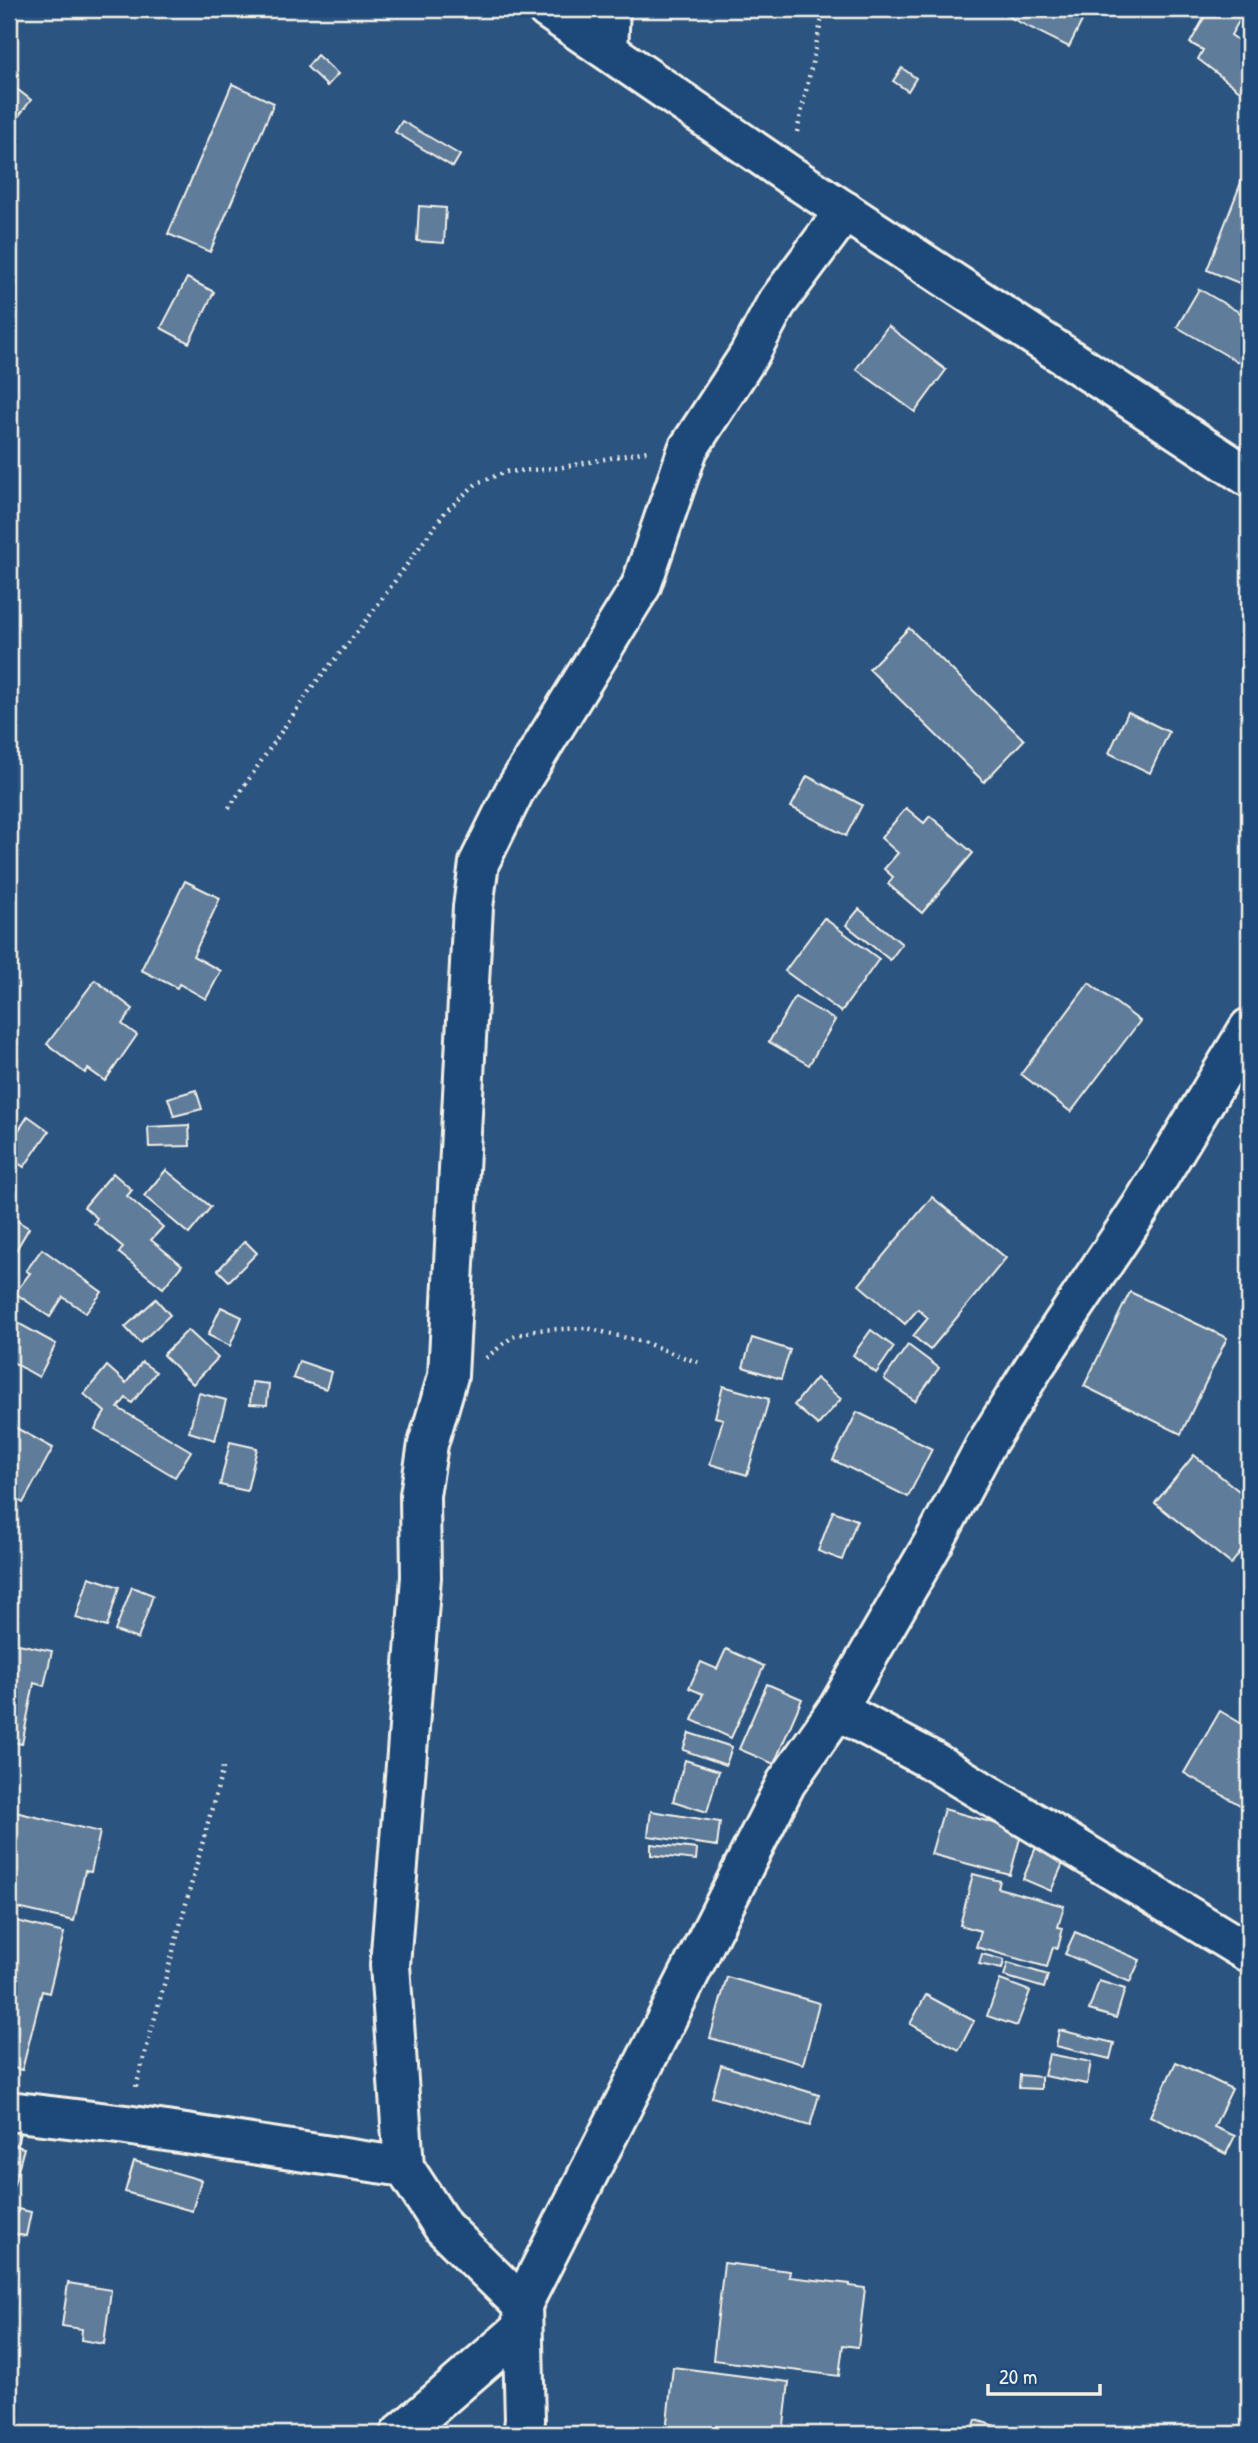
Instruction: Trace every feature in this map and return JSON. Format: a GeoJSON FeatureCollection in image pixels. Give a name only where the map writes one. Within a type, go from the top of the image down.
{"type":"FeatureCollection","features":[{"type":"Feature","properties":{"kind":"street"},"geometry":{"type":"LineString","coordinates":[[547,9],[788,174],[1249,477]]}},
{"type":"Feature","properties":{"kind":"street"},"geometry":{"type":"LineString","coordinates":[[608,49],[610,9]]}},
{"type":"Feature","properties":{"kind":"street"},"geometry":{"type":"LineString","coordinates":[[523,2434],[525,2420],[522,2317],[443,2227],[404,2167],[390,1965],[421,1577],[420,1495],[428,1444],[448,1376],[473,908],[479,863],[514,792],[641,586],[688,450],[749,355],[776,304],[845,211]]}},
{"type":"Feature","properties":{"kind":"street"},"geometry":{"type":"LineString","coordinates":[[400,2434],[522,2317],[786,1783],[837,1710],[935,1540],[985,1446],[1140,1207],[1249,1028]]}},
{"type":"Feature","properties":{"kind":"street"},"geometry":{"type":"LineString","coordinates":[[837,1710],[943,1767],[1249,1953]]}},
{"type":"Feature","properties":{"kind":"street"},"geometry":{"type":"LineString","coordinates":[[9,2111],[126,2125],[404,2167]]}},
{"type":"Feature","properties":{"kind":"path"},"geometry":{"type":"LineString","coordinates":[[788,174],[824,9]]}},
{"type":"Feature","properties":{"kind":"path"},"geometry":{"type":"LineString","coordinates":[[229,808],[312,687],[363,625],[445,512],[477,483],[506,472],[558,468],[648,451],[688,450]]}},
{"type":"Feature","properties":{"kind":"path"},"geometry":{"type":"LineString","coordinates":[[448,1376],[483,1360],[512,1338],[535,1330],[587,1328],[643,1342],[699,1363]]}},
{"type":"Feature","properties":{"kind":"path"},"geometry":{"type":"LineString","coordinates":[[126,2125],[224,1764]]}},
{"type":"Feature","properties":{"kind":"building"},"geometry":{"type":"Polygon","coordinates":[[[993,9],[1088,9],[1069,47],[993,9]]]}},
{"type":"Feature","properties":{"kind":"building"},"geometry":{"type":"Polygon","coordinates":[[[1209,9],[1246,9],[1231,35],[1249,48],[1249,98],[1198,59],[1203,50],[1190,43],[1209,9]]]}},
{"type":"Feature","properties":{"kind":"building"},"geometry":{"type":"Polygon","coordinates":[[[317,55],[338,74],[327,86],[307,67],[317,55]]]}},
{"type":"Feature","properties":{"kind":"building"},"geometry":{"type":"Polygon","coordinates":[[[902,68],[916,78],[908,91],[893,81],[902,68]]]}},
{"type":"Feature","properties":{"kind":"building"},"geometry":{"type":"Polygon","coordinates":[[[9,83],[31,100],[12,125],[9,123],[9,83]]]}},
{"type":"Feature","properties":{"kind":"building"},"geometry":{"type":"Polygon","coordinates":[[[232,84],[274,103],[210,252],[168,234],[232,84]]]}},
{"type":"Feature","properties":{"kind":"building"},"geometry":{"type":"Polygon","coordinates":[[[402,121],[460,155],[453,167],[395,132],[402,121]]]}},
{"type":"Feature","properties":{"kind":"building"},"geometry":{"type":"Polygon","coordinates":[[[1249,162],[1249,287],[1207,270],[1249,162]]]}},
{"type":"Feature","properties":{"kind":"building"},"geometry":{"type":"Polygon","coordinates":[[[419,206],[446,208],[444,243],[417,241],[419,206]]]}},
{"type":"Feature","properties":{"kind":"building"},"geometry":{"type":"Polygon","coordinates":[[[187,278],[214,292],[189,343],[161,328],[187,278]]]}},
{"type":"Feature","properties":{"kind":"building"},"geometry":{"type":"Polygon","coordinates":[[[1199,289],[1249,318],[1249,342],[1238,362],[1177,327],[1199,289]]]}},
{"type":"Feature","properties":{"kind":"building"},"geometry":{"type":"Polygon","coordinates":[[[888,326],[946,370],[915,412],[856,369],[888,326]]]}},
{"type":"Feature","properties":{"kind":"building"},"geometry":{"type":"Polygon","coordinates":[[[909,628],[1024,740],[984,782],[869,669],[909,628]]]}},
{"type":"Feature","properties":{"kind":"building"},"geometry":{"type":"Polygon","coordinates":[[[1128,712],[1169,732],[1150,773],[1109,753],[1128,712]]]}},
{"type":"Feature","properties":{"kind":"building"},"geometry":{"type":"Polygon","coordinates":[[[807,776],[862,805],[846,836],[791,807],[807,776]]]}},
{"type":"Feature","properties":{"kind":"building"},"geometry":{"type":"Polygon","coordinates":[[[906,808],[924,823],[930,816],[973,853],[922,913],[888,884],[893,877],[884,869],[898,853],[881,838],[906,808]]]}},
{"type":"Feature","properties":{"kind":"building"},"geometry":{"type":"Polygon","coordinates":[[[185,881],[220,898],[193,956],[221,971],[206,999],[179,984],[177,988],[141,970],[185,881]]]}},
{"type":"Feature","properties":{"kind":"building"},"geometry":{"type":"Polygon","coordinates":[[[859,909],[902,944],[890,960],[846,925],[859,909]]]}},
{"type":"Feature","properties":{"kind":"building"},"geometry":{"type":"Polygon","coordinates":[[[824,918],[879,959],[841,1012],[785,971],[824,918]]]}},
{"type":"Feature","properties":{"kind":"building"},"geometry":{"type":"Polygon","coordinates":[[[95,980],[133,1009],[122,1024],[137,1035],[105,1081],[88,1069],[85,1073],[47,1044],[95,980]]]}},
{"type":"Feature","properties":{"kind":"building"},"geometry":{"type":"Polygon","coordinates":[[[1089,983],[1140,1021],[1071,1112],[1021,1074],[1089,983]]]}},
{"type":"Feature","properties":{"kind":"building"},"geometry":{"type":"Polygon","coordinates":[[[795,997],[835,1020],[809,1065],[769,1042],[795,997]]]}},
{"type":"Feature","properties":{"kind":"building"},"geometry":{"type":"Polygon","coordinates":[[[196,1090],[202,1109],[174,1116],[168,1098],[196,1090]]]}},
{"type":"Feature","properties":{"kind":"building"},"geometry":{"type":"Polygon","coordinates":[[[28,1116],[49,1131],[24,1167],[9,1157],[9,1145],[28,1116]]]}},
{"type":"Feature","properties":{"kind":"building"},"geometry":{"type":"Polygon","coordinates":[[[189,1125],[190,1146],[149,1147],[148,1127],[189,1125]]]}},
{"type":"Feature","properties":{"kind":"building"},"geometry":{"type":"Polygon","coordinates":[[[166,1170],[211,1207],[189,1234],[144,1196],[166,1170]]]}},
{"type":"Feature","properties":{"kind":"building"},"geometry":{"type":"Polygon","coordinates":[[[113,1173],[132,1190],[127,1196],[163,1227],[151,1240],[182,1265],[163,1288],[119,1253],[123,1247],[94,1223],[97,1218],[84,1207],[113,1173]]]}},
{"type":"Feature","properties":{"kind":"building"},"geometry":{"type":"Polygon","coordinates":[[[932,1197],[1006,1258],[930,1350],[913,1336],[928,1318],[918,1309],[905,1324],[859,1285],[932,1197]]]}},
{"type":"Feature","properties":{"kind":"building"},"geometry":{"type":"Polygon","coordinates":[[[9,1216],[29,1228],[9,1262],[9,1216]]]}},
{"type":"Feature","properties":{"kind":"building"},"geometry":{"type":"Polygon","coordinates":[[[245,1241],[257,1253],[229,1281],[218,1270],[245,1241]]]}},
{"type":"Feature","properties":{"kind":"building"},"geometry":{"type":"Polygon","coordinates":[[[42,1249],[102,1292],[86,1313],[63,1297],[50,1317],[15,1293],[30,1273],[26,1271],[42,1249]]]}},
{"type":"Feature","properties":{"kind":"building"},"geometry":{"type":"Polygon","coordinates":[[[1130,1292],[1227,1338],[1181,1434],[1084,1386],[1130,1292]]]}},
{"type":"Feature","properties":{"kind":"building"},"geometry":{"type":"Polygon","coordinates":[[[156,1299],[170,1315],[140,1343],[125,1327],[156,1299]]]}},
{"type":"Feature","properties":{"kind":"building"},"geometry":{"type":"Polygon","coordinates":[[[221,1307],[242,1317],[230,1346],[208,1335],[221,1307]]]}},
{"type":"Feature","properties":{"kind":"building"},"geometry":{"type":"Polygon","coordinates":[[[9,1318],[56,1344],[39,1377],[9,1360],[9,1318]]]}},
{"type":"Feature","properties":{"kind":"building"},"geometry":{"type":"Polygon","coordinates":[[[188,1330],[218,1358],[193,1384],[163,1355],[188,1330]]]}},
{"type":"Feature","properties":{"kind":"building"},"geometry":{"type":"Polygon","coordinates":[[[871,1330],[894,1347],[876,1373],[853,1355],[871,1330]]]}},
{"type":"Feature","properties":{"kind":"building"},"geometry":{"type":"Polygon","coordinates":[[[752,1338],[790,1350],[781,1379],[743,1367],[752,1338]]]}},
{"type":"Feature","properties":{"kind":"building"},"geometry":{"type":"Polygon","coordinates":[[[908,1345],[939,1368],[915,1401],[884,1379],[908,1345]]]}},
{"type":"Feature","properties":{"kind":"building"},"geometry":{"type":"Polygon","coordinates":[[[299,1361],[331,1372],[326,1389],[293,1378],[299,1361]]]}},
{"type":"Feature","properties":{"kind":"building"},"geometry":{"type":"Polygon","coordinates":[[[142,1362],[156,1372],[132,1403],[126,1398],[118,1408],[191,1451],[175,1477],[95,1429],[105,1412],[84,1394],[107,1366],[126,1383],[142,1362]]]}},
{"type":"Feature","properties":{"kind":"building"},"geometry":{"type":"Polygon","coordinates":[[[816,1378],[841,1399],[818,1425],[794,1405],[816,1378]]]}},
{"type":"Feature","properties":{"kind":"building"},"geometry":{"type":"Polygon","coordinates":[[[252,1382],[269,1384],[267,1405],[250,1404],[252,1382]]]}},
{"type":"Feature","properties":{"kind":"building"},"geometry":{"type":"Polygon","coordinates":[[[723,1386],[769,1399],[747,1475],[710,1464],[723,1419],[715,1417],[723,1386]]]}},
{"type":"Feature","properties":{"kind":"building"},"geometry":{"type":"Polygon","coordinates":[[[199,1393],[226,1400],[215,1440],[189,1432],[199,1393]]]}},
{"type":"Feature","properties":{"kind":"building"},"geometry":{"type":"Polygon","coordinates":[[[857,1412],[932,1449],[908,1497],[833,1460],[857,1412]]]}},
{"type":"Feature","properties":{"kind":"building"},"geometry":{"type":"Polygon","coordinates":[[[9,1424],[53,1448],[23,1503],[9,1495],[9,1424]]]}},
{"type":"Feature","properties":{"kind":"building"},"geometry":{"type":"Polygon","coordinates":[[[230,1442],[257,1448],[247,1491],[220,1485],[230,1442]]]}},
{"type":"Feature","properties":{"kind":"building"},"geometry":{"type":"Polygon","coordinates":[[[1194,1455],[1249,1499],[1249,1541],[1231,1564],[1155,1503],[1194,1455]]]}},
{"type":"Feature","properties":{"kind":"building"},"geometry":{"type":"Polygon","coordinates":[[[833,1511],[857,1520],[842,1560],[818,1551],[833,1511]]]}},
{"type":"Feature","properties":{"kind":"building"},"geometry":{"type":"Polygon","coordinates":[[[89,1577],[119,1587],[107,1627],[76,1618],[89,1577]]]}},
{"type":"Feature","properties":{"kind":"building"},"geometry":{"type":"Polygon","coordinates":[[[132,1587],[153,1595],[138,1639],[115,1631],[132,1587]]]}},
{"type":"Feature","properties":{"kind":"building"},"geometry":{"type":"Polygon","coordinates":[[[9,1642],[52,1651],[44,1686],[34,1683],[22,1744],[9,1741],[9,1642]]]}},
{"type":"Feature","properties":{"kind":"building"},"geometry":{"type":"Polygon","coordinates":[[[726,1649],[764,1666],[731,1738],[692,1720],[703,1694],[689,1688],[701,1662],[717,1669],[726,1649]]]}},
{"type":"Feature","properties":{"kind":"building"},"geometry":{"type":"Polygon","coordinates":[[[767,1684],[802,1699],[774,1764],[739,1749],[767,1684]]]}},
{"type":"Feature","properties":{"kind":"building"},"geometry":{"type":"Polygon","coordinates":[[[1220,1711],[1249,1728],[1249,1810],[1184,1773],[1220,1711]]]}},
{"type":"Feature","properties":{"kind":"building"},"geometry":{"type":"Polygon","coordinates":[[[689,1733],[732,1747],[726,1765],[683,1750],[689,1733]]]}},
{"type":"Feature","properties":{"kind":"building"},"geometry":{"type":"Polygon","coordinates":[[[685,1760],[719,1771],[707,1812],[673,1801],[685,1760]]]}},
{"type":"Feature","properties":{"kind":"building"},"geometry":{"type":"Polygon","coordinates":[[[944,1809],[1022,1831],[1010,1875],[931,1854],[944,1809]]]}},
{"type":"Feature","properties":{"kind":"building"},"geometry":{"type":"Polygon","coordinates":[[[651,1811],[720,1822],[717,1846],[648,1836],[651,1811]]]}},
{"type":"Feature","properties":{"kind":"building"},"geometry":{"type":"Polygon","coordinates":[[[15,1812],[100,1832],[91,1872],[85,1871],[74,1921],[9,1906],[9,1841],[15,1812]]]}},
{"type":"Feature","properties":{"kind":"building"},"geometry":{"type":"Polygon","coordinates":[[[1038,1842],[1067,1854],[1051,1891],[1023,1879],[1038,1842]]]}},
{"type":"Feature","properties":{"kind":"building"},"geometry":{"type":"Polygon","coordinates":[[[651,1844],[697,1849],[696,1860],[651,1855],[651,1844]]]}},
{"type":"Feature","properties":{"kind":"building"},"geometry":{"type":"Polygon","coordinates":[[[973,1874],[1000,1881],[998,1888],[1064,1906],[1058,1927],[1063,1928],[1058,1948],[1053,1947],[1047,1967],[976,1947],[981,1931],[960,1925],[973,1874]]]}},
{"type":"Feature","properties":{"kind":"building"},"geometry":{"type":"Polygon","coordinates":[[[9,1919],[64,1933],[49,1993],[42,1991],[22,2070],[9,2067],[9,1919]]]}},
{"type":"Feature","properties":{"kind":"building"},"geometry":{"type":"Polygon","coordinates":[[[1075,1932],[1140,1960],[1130,1982],[1065,1954],[1075,1932]]]}},
{"type":"Feature","properties":{"kind":"building"},"geometry":{"type":"Polygon","coordinates":[[[982,1954],[1004,1960],[1002,1969],[979,1964],[982,1954]]]}},
{"type":"Feature","properties":{"kind":"building"},"geometry":{"type":"Polygon","coordinates":[[[1008,1963],[1048,1975],[1044,1988],[1004,1976],[1008,1963]]]}},
{"type":"Feature","properties":{"kind":"building"},"geometry":{"type":"Polygon","coordinates":[[[727,1977],[819,2003],[803,2064],[710,2038],[727,1977]]]}},
{"type":"Feature","properties":{"kind":"building"},"geometry":{"type":"Polygon","coordinates":[[[1000,1980],[1030,1991],[1017,2026],[987,2016],[1000,1980]]]}},
{"type":"Feature","properties":{"kind":"building"},"geometry":{"type":"Polygon","coordinates":[[[1099,1981],[1125,1989],[1116,2018],[1089,2010],[1099,1981]]]}},
{"type":"Feature","properties":{"kind":"building"},"geometry":{"type":"Polygon","coordinates":[[[926,1995],[974,2021],[959,2050],[910,2024],[926,1995]]]}},
{"type":"Feature","properties":{"kind":"building"},"geometry":{"type":"Polygon","coordinates":[[[1059,2030],[1114,2043],[1110,2059],[1056,2046],[1059,2030]]]}},
{"type":"Feature","properties":{"kind":"building"},"geometry":{"type":"Polygon","coordinates":[[[1049,2054],[1091,2062],[1087,2084],[1044,2076],[1049,2054]]]}},
{"type":"Feature","properties":{"kind":"building"},"geometry":{"type":"Polygon","coordinates":[[[1176,2062],[1232,2089],[1214,2127],[1235,2136],[1226,2154],[1150,2116],[1176,2062]]]}},
{"type":"Feature","properties":{"kind":"building"},"geometry":{"type":"Polygon","coordinates":[[[721,2065],[819,2095],[810,2126],[712,2097],[721,2065]]]}},
{"type":"Feature","properties":{"kind":"building"},"geometry":{"type":"Polygon","coordinates":[[[1020,2075],[1041,2077],[1041,2089],[1019,2088],[1020,2075]]]}},
{"type":"Feature","properties":{"kind":"building"},"geometry":{"type":"Polygon","coordinates":[[[9,2126],[21,2130],[16,2146],[24,2148],[10,2199],[9,2126]]]}},
{"type":"Feature","properties":{"kind":"building"},"geometry":{"type":"Polygon","coordinates":[[[134,2161],[201,2180],[192,2211],[125,2192],[134,2161]]]}},
{"type":"Feature","properties":{"kind":"building"},"geometry":{"type":"Polygon","coordinates":[[[9,2207],[31,2212],[26,2236],[9,2233],[9,2207]]]}},
{"type":"Feature","properties":{"kind":"building"},"geometry":{"type":"Polygon","coordinates":[[[724,2263],[790,2271],[789,2277],[865,2288],[858,2347],[843,2345],[839,2376],[713,2360],[724,2263]]]}},
{"type":"Feature","properties":{"kind":"building"},"geometry":{"type":"Polygon","coordinates":[[[68,2283],[111,2290],[104,2344],[81,2340],[82,2329],[62,2326],[68,2283]]]}},
{"type":"Feature","properties":{"kind":"building"},"geometry":{"type":"Polygon","coordinates":[[[673,2367],[789,2382],[783,2434],[689,2434],[666,2431],[673,2367]]]}},
{"type":"Feature","properties":{"kind":"building"},"geometry":{"type":"Polygon","coordinates":[[[976,2420],[1021,2434],[971,2434],[976,2420]]]}}]}
